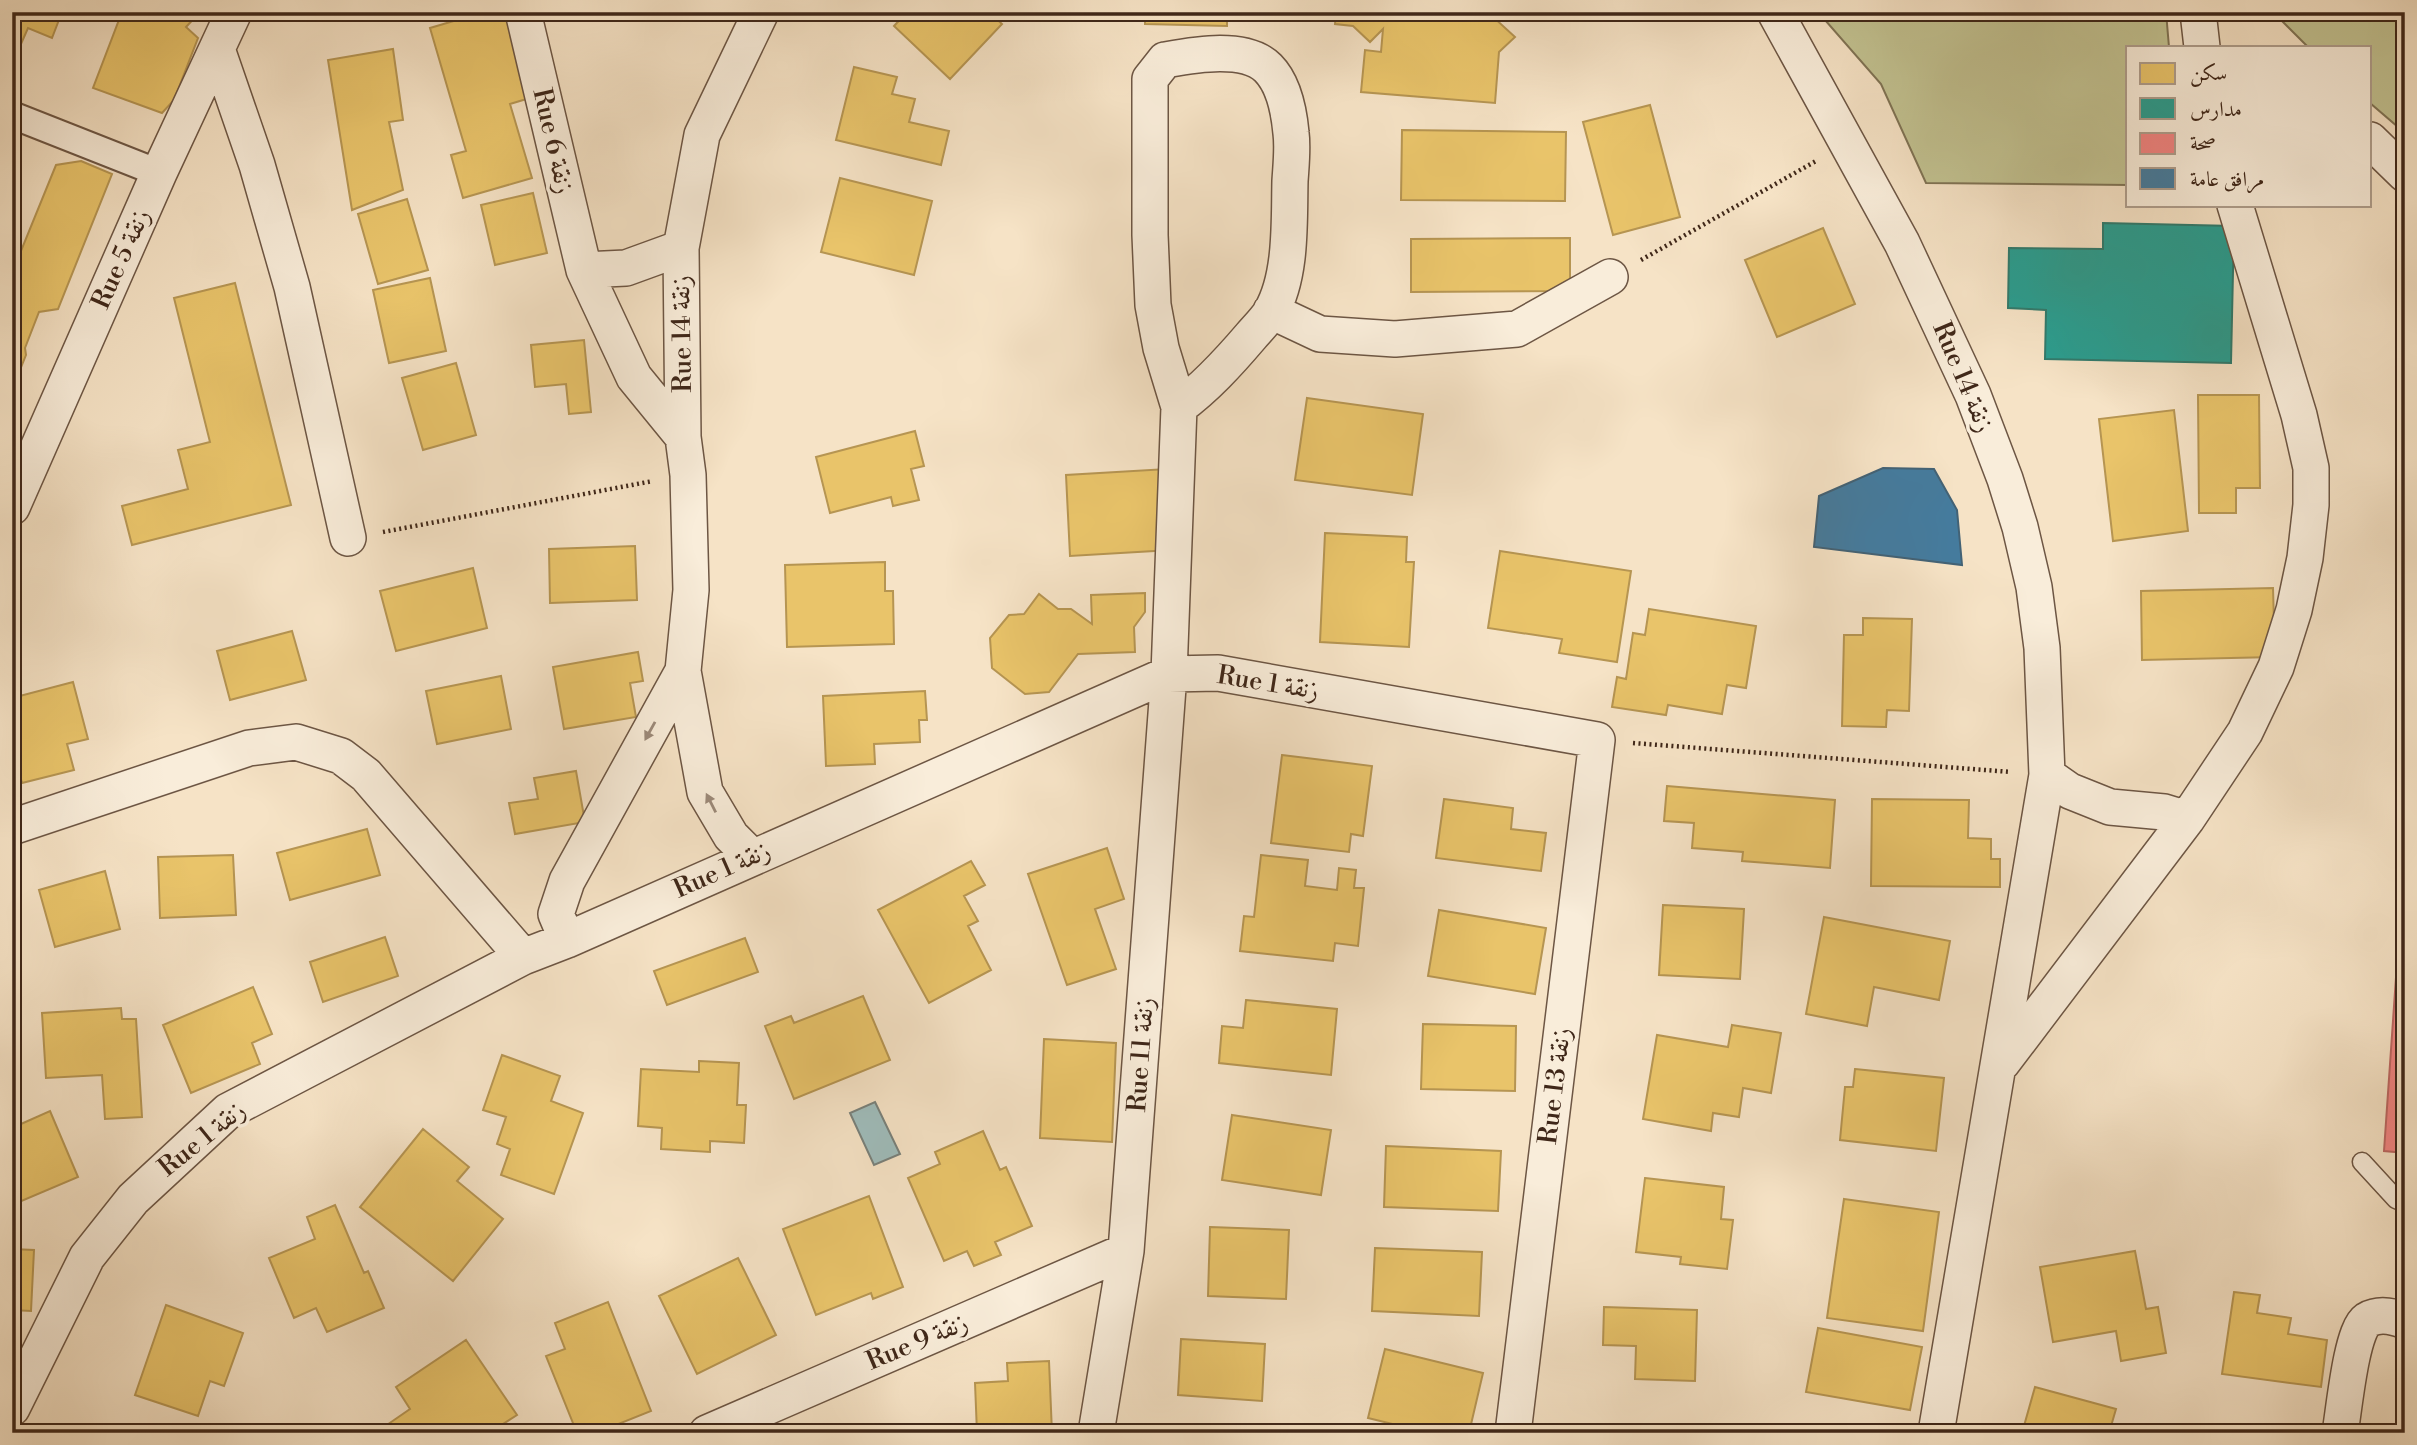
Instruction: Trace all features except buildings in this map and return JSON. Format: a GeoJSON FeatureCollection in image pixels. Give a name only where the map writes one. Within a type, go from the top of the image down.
{"type":"FeatureCollection","features":[{"type":"Feature","properties":{"kind":"street","name":"Rue 5 زنقة"},"geometry":{"type":"LineString","coordinates":[[12,508],[159,173],[234,12]]}},
{"type":"Feature","properties":{"kind":"street","name":"Rue 6 زنقة"},"geometry":{"type":"LineString","coordinates":[[523,12],[584,271],[634,377],[683,438]]}},
{"type":"Feature","properties":{"kind":"street","name":"Rue 14 زنقة"},"geometry":{"type":"LineString","coordinates":[[752,857],[731,836],[705,792],[683,671],[691,590],[688,475],[683,438],[681,248],[702,135],[761,12]]}},
{"type":"Feature","properties":{"kind":"street","name":"Rue 14 زنقة"},"geometry":{"type":"LineString","coordinates":[[1775,12],[1902,243],[1973,395],[2020,527],[2034,587],[2042,648],[2048,775],[1936,1433]]}},
{"type":"Feature","properties":{"kind":"street"},"geometry":{"type":"LineString","coordinates":[[2198,12],[2202,46]]}},
{"type":"Feature","properties":{"kind":"street"},"geometry":{"type":"LineString","coordinates":[[217,49],[260,177],[292,287],[348,538]]}},
{"type":"Feature","properties":{"kind":"street","name":"Rue 11 زنقة"},"geometry":{"type":"LineString","coordinates":[[1096,1433],[1126,1251],[1169,674],[1178,407],[1161,348],[1153,305],[1150,235],[1150,79],[1165,60],[1212,53],[1231,54],[1255,61],[1268,67],[1286,100],[1292,135],[1288,245],[1286,269],[1271,312]]}},
{"type":"Feature","properties":{"kind":"street"},"geometry":{"type":"LineString","coordinates":[[12,116],[159,173]]}},
{"type":"Feature","properties":{"kind":"street"},"geometry":{"type":"LineString","coordinates":[[2372,142],[2405,174]]}},
{"type":"Feature","properties":{"kind":"street"},"geometry":{"type":"LineString","coordinates":[[2000,1066],[2188,819],[2245,732],[2276,667],[2294,610],[2305,558],[2311,505],[2311,468],[2300,415],[2255,277],[2235,206]]}},
{"type":"Feature","properties":{"kind":"street"},"geometry":{"type":"LineString","coordinates":[[584,271],[626,268],[681,248]]}},
{"type":"Feature","properties":{"kind":"street"},"geometry":{"type":"LineString","coordinates":[[1178,407],[1202,390],[1271,312],[1320,334],[1345,336],[1395,339],[1517,329],[1610,277]]}},
{"type":"Feature","properties":{"kind":"street","name":"Rue 14 زنقة"},"geometry":{"type":"LineString","coordinates":[[568,940],[556,914],[567,881],[683,671]]}},
{"type":"Feature","properties":{"kind":"street","name":"Rue 1 زنقة"},"geometry":{"type":"LineString","coordinates":[[12,1408],[87,1257],[133,1199],[228,1111],[523,957],[568,940],[1169,674],[1218,673],[1597,740]]}},
{"type":"Feature","properties":{"kind":"street","name":"Rue 13 زنقة"},"geometry":{"type":"LineString","coordinates":[[1513,1433],[1597,740]]}},
{"type":"Feature","properties":{"kind":"street"},"geometry":{"type":"LineString","coordinates":[[12,827],[249,748],[296,742],[341,756],[366,775],[523,957]]}},
{"type":"Feature","properties":{"kind":"street"},"geometry":{"type":"LineString","coordinates":[[2048,775],[2070,791],[2110,807],[2164,812],[2188,819]]}},
{"type":"Feature","properties":{"kind":"street","name":"Rue 9 زنقة"},"geometry":{"type":"LineString","coordinates":[[707,1433],[1126,1251]]}},
{"type":"Feature","properties":{"kind":"street"},"geometry":{"type":"LineString","coordinates":[[2340,1433],[2354,1349],[2361,1327],[2370,1319],[2385,1316],[2405,1321]]}},
{"type":"Feature","properties":{"kind":"lane"},"geometry":{"type":"LineString","coordinates":[[2362,1162],[2396,1199],[2405,1203]]}},
{"type":"Feature","properties":{"kind":"path"},"geometry":{"type":"LineString","coordinates":[[1610,277],[1848,143]]}},
{"type":"Feature","properties":{"kind":"path"},"geometry":{"type":"LineString","coordinates":[[348,538],[688,475]]}},
{"type":"Feature","properties":{"kind":"path"},"geometry":{"type":"LineString","coordinates":[[1597,740],[2048,775]]}},
{"type":"Feature","properties":{"kind":"green space"},"geometry":{"type":"Polygon","coordinates":[[[1818,12],[2166,12],[2169,46],[2126,46],[2126,185],[1926,183],[1881,84],[1818,12]]]}},
{"type":"Feature","properties":{"kind":"green space"},"geometry":{"type":"Polygon","coordinates":[[[2273,12],[2405,12],[2405,133],[2372,105],[2372,46],[2307,46],[2273,12]]]}},
{"type":"Feature","properties":{"kind":"water"},"geometry":{"type":"Polygon","coordinates":[[[875,1102],[900,1154],[874,1165],[850,1113],[875,1102]]]}}]}
